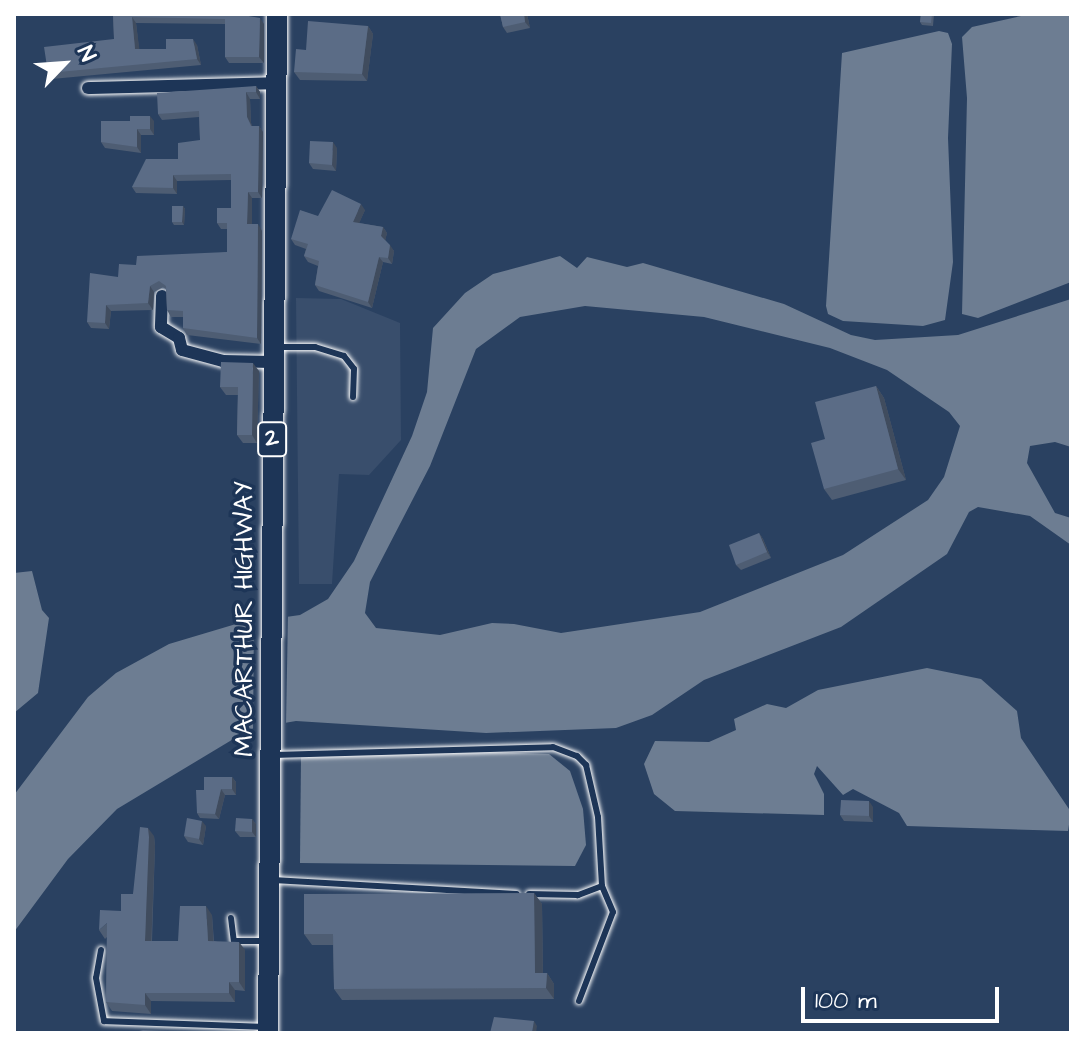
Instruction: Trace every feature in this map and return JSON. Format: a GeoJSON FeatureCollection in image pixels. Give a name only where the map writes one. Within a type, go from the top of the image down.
{"type":"FeatureCollection","features":[{"type":"Feature","properties":{"kind":"highway","name":"MACARTHUR HIGHWAY"},"geometry":{"type":"LineString","coordinates":[[268,1030],[277,14]]}},
{"type":"Feature","properties":{"kind":"street"},"geometry":{"type":"LineString","coordinates":[[88,88],[276,83]]}},
{"type":"Feature","properties":{"kind":"street"},"geometry":{"type":"LineString","coordinates":[[162,296],[161,327],[179,338],[182,350],[223,361],[272,355]]}},
{"type":"Feature","properties":{"kind":"lane"},"geometry":{"type":"LineString","coordinates":[[272,355],[315,347],[344,356],[354,369],[353,397]]}},
{"type":"Feature","properties":{"kind":"lane"},"geometry":{"type":"LineString","coordinates":[[270,755],[553,747],[577,756],[586,765],[598,817],[602,886],[613,912],[579,1001]]}},
{"type":"Feature","properties":{"kind":"lane"},"geometry":{"type":"LineString","coordinates":[[269,880],[549,895],[588,893],[602,886]]}},
{"type":"Feature","properties":{"kind":"lane"},"geometry":{"type":"LineString","coordinates":[[231,918],[234,941],[267,941]]}},
{"type":"Feature","properties":{"kind":"lane"},"geometry":{"type":"LineString","coordinates":[[101,950],[96,978],[104,1021],[268,1030]]}},
{"type":"Feature","properties":{"kind":"shaded area"},"geometry":{"type":"Polygon","coordinates":[[[1071,14],[1071,282],[978,318],[962,314],[967,98],[962,37],[972,27],[1021,16],[1071,14]]]}},
{"type":"Feature","properties":{"kind":"shaded area"},"geometry":{"type":"Polygon","coordinates":[[[939,31],[948,33],[952,44],[948,138],[953,262],[945,320],[923,326],[843,321],[828,314],[826,306],[842,53],[939,31]]]}},
{"type":"Feature","properties":{"kind":"shaded area"},"geometry":{"type":"Polygon","coordinates":[[[560,256],[577,268],[587,257],[627,267],[643,263],[784,304],[851,335],[875,340],[958,335],[1071,299],[1071,447],[1055,442],[1030,446],[1027,463],[1055,513],[1071,518],[1071,545],[1030,516],[978,507],[969,512],[947,554],[841,627],[704,680],[652,715],[616,728],[486,733],[296,721],[250,729],[117,809],[68,859],[14,932],[14,795],[88,697],[116,673],[169,644],[236,624],[300,615],[328,599],[354,561],[412,436],[427,392],[433,328],[465,293],[493,274],[560,256]],[[585,306],[520,317],[476,349],[430,466],[370,582],[365,613],[376,628],[440,635],[492,623],[561,633],[700,612],[843,555],[928,500],[944,477],[960,426],[949,412],[887,370],[830,348],[704,317],[585,306]]]}},
{"type":"Feature","properties":{"kind":"shaded area"},"geometry":{"type":"Polygon","coordinates":[[[296,298],[341,299],[400,323],[401,440],[369,475],[339,474],[332,584],[299,584],[296,298]]]}},
{"type":"Feature","properties":{"kind":"shaded area"},"geometry":{"type":"Polygon","coordinates":[[[32,571],[42,610],[49,618],[38,693],[14,713],[14,573],[32,571]]]}},
{"type":"Feature","properties":{"kind":"shaded area"},"geometry":{"type":"Polygon","coordinates":[[[927,668],[981,679],[1017,711],[1021,738],[1071,812],[1068,831],[907,826],[899,813],[853,789],[843,795],[817,766],[814,774],[824,794],[824,815],[675,811],[654,794],[644,764],[655,741],[709,742],[736,730],[734,719],[767,704],[786,708],[818,690],[927,668]]]}},
{"type":"Feature","properties":{"kind":"shaded area"},"geometry":{"type":"Polygon","coordinates":[[[484,752],[549,754],[570,771],[583,809],[586,845],[575,866],[300,863],[301,756],[484,752]]]}},
{"type":"Feature","properties":{"kind":"pier"},"geometry":{"type":"Polygon","coordinates":[[[288,613],[286,726],[253,732],[254,618],[288,613]]]}},
{"type":"Feature","properties":{"kind":"building"},"geometry":{"type":"Polygon","coordinates":[[[113,14],[237,14],[260,18],[259,57],[225,57],[225,19],[132,17],[135,49],[166,49],[166,39],[193,39],[197,59],[48,73],[44,47],[114,39],[113,14]]]}},
{"type":"Feature","properties":{"kind":"building"},"geometry":{"type":"Polygon","coordinates":[[[500,14],[524,14],[525,22],[503,27],[500,14]]]}},
{"type":"Feature","properties":{"kind":"building"},"geometry":{"type":"Polygon","coordinates":[[[921,14],[932,14],[931,23],[920,22],[921,14]]]}},
{"type":"Feature","properties":{"kind":"building"},"geometry":{"type":"Polygon","coordinates":[[[308,21],[368,26],[362,74],[294,72],[296,49],[306,50],[308,21]]]}},
{"type":"Feature","properties":{"kind":"building"},"geometry":{"type":"Polygon","coordinates":[[[256,86],[256,92],[246,92],[247,117],[251,126],[259,126],[258,192],[248,192],[247,224],[258,224],[257,338],[183,328],[183,311],[167,310],[166,286],[159,281],[150,286],[148,303],[106,305],[105,323],[87,322],[90,273],[118,277],[119,264],[136,265],[137,256],[227,252],[227,223],[217,223],[217,208],[231,208],[231,174],[173,175],[173,188],[132,187],[146,159],[178,159],[178,143],[200,140],[199,111],[158,114],[157,93],[256,86]]]}},
{"type":"Feature","properties":{"kind":"building"},"geometry":{"type":"Polygon","coordinates":[[[130,116],[150,116],[150,129],[137,129],[137,147],[101,142],[101,121],[130,121],[130,116]]]}},
{"type":"Feature","properties":{"kind":"building"},"geometry":{"type":"Polygon","coordinates":[[[310,141],[333,142],[332,165],[309,163],[310,141]]]}},
{"type":"Feature","properties":{"kind":"building"},"geometry":{"type":"Polygon","coordinates":[[[332,190],[361,204],[353,222],[383,227],[381,236],[390,245],[388,258],[379,257],[368,302],[315,285],[319,261],[304,256],[308,244],[291,239],[300,210],[318,216],[332,190]]]}},
{"type":"Feature","properties":{"kind":"building"},"geometry":{"type":"Polygon","coordinates":[[[172,206],[183,206],[182,222],[172,222],[172,206]]]}},
{"type":"Feature","properties":{"kind":"building"},"geometry":{"type":"Polygon","coordinates":[[[221,362],[253,363],[252,435],[237,435],[238,387],[220,387],[221,362]]]}},
{"type":"Feature","properties":{"kind":"building"},"geometry":{"type":"Polygon","coordinates":[[[876,386],[898,469],[824,489],[811,443],[825,439],[815,402],[876,386]]]}},
{"type":"Feature","properties":{"kind":"building"},"geometry":{"type":"Polygon","coordinates":[[[759,533],[767,552],[736,565],[729,545],[759,533]]]}},
{"type":"Feature","properties":{"kind":"building"},"geometry":{"type":"Polygon","coordinates":[[[204,777],[232,777],[232,789],[221,789],[215,814],[197,813],[196,790],[204,790],[204,777]]]}},
{"type":"Feature","properties":{"kind":"building"},"geometry":{"type":"Polygon","coordinates":[[[841,800],[869,801],[869,816],[840,815],[841,800]]]}},
{"type":"Feature","properties":{"kind":"building"},"geometry":{"type":"Polygon","coordinates":[[[187,818],[202,821],[199,839],[184,836],[187,818]]]}},
{"type":"Feature","properties":{"kind":"building"},"geometry":{"type":"Polygon","coordinates":[[[236,818],[252,819],[252,832],[235,831],[236,818]]]}},
{"type":"Feature","properties":{"kind":"building"},"geometry":{"type":"Polygon","coordinates":[[[140,827],[148,828],[149,837],[145,941],[178,941],[180,906],[206,906],[208,941],[239,942],[239,982],[229,982],[229,993],[145,993],[145,1005],[106,1002],[107,923],[99,930],[100,910],[121,911],[121,894],[133,894],[140,827]]]}},
{"type":"Feature","properties":{"kind":"building"},"geometry":{"type":"Polygon","coordinates":[[[534,893],[535,973],[547,973],[546,988],[334,989],[333,934],[304,934],[304,894],[534,893]]]}},
{"type":"Feature","properties":{"kind":"building"},"geometry":{"type":"Polygon","coordinates":[[[494,1017],[534,1021],[532,1033],[490,1033],[494,1017]]]}},
{"type":"Feature","properties":{"kind":"building"},"geometry":{"type":"Polygon","coordinates":[[[143,1030],[218,1033],[131,1033],[143,1030]]]}}]}
